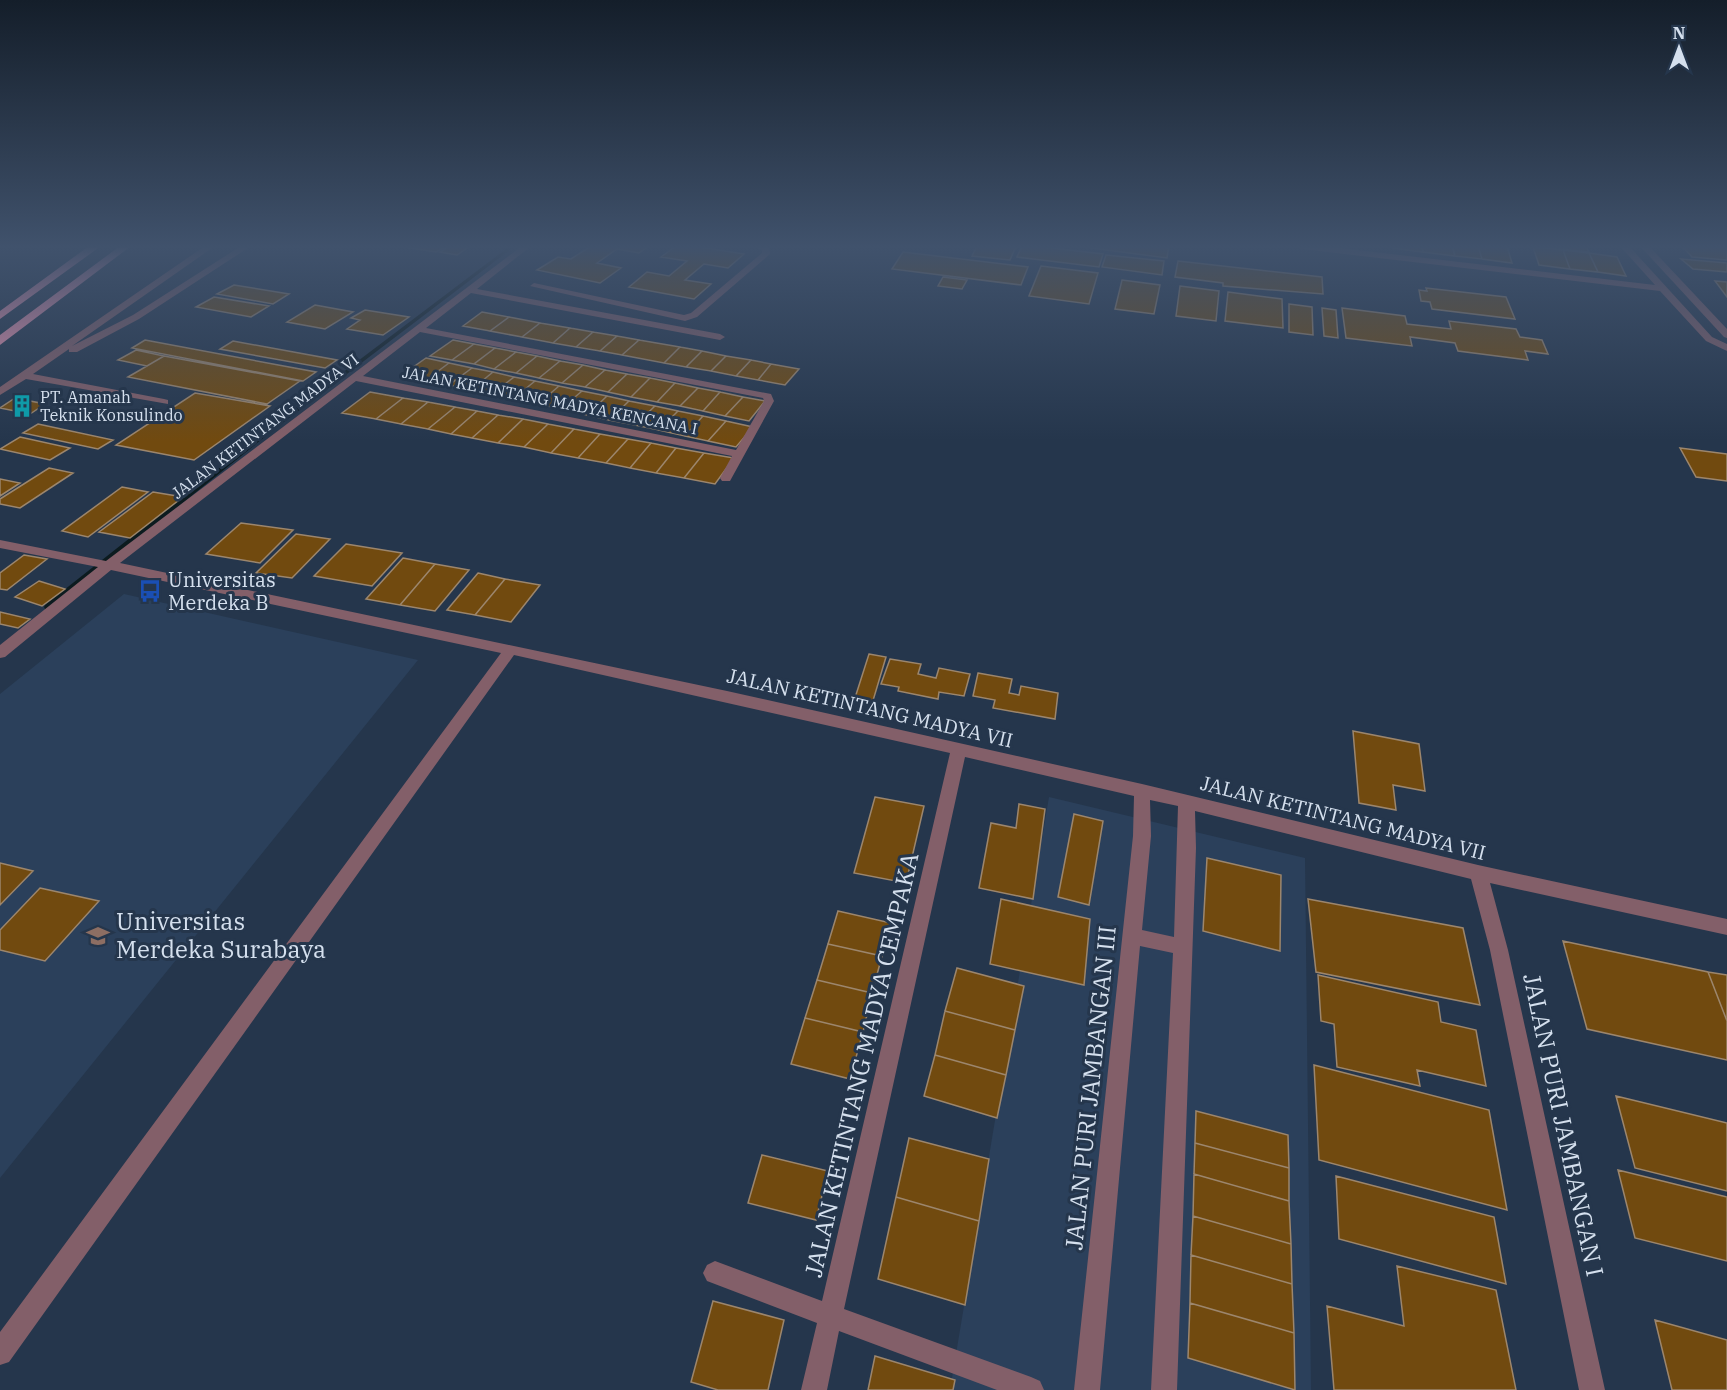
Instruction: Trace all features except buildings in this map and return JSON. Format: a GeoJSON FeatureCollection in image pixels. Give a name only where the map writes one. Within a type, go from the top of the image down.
{"type":"FeatureCollection","features":[{"type":"Feature","properties":{"kind":"highway"},"geometry":{"type":"LineString","coordinates":[[0,341],[40,311]]}},
{"type":"Feature","properties":{"kind":"street"},"geometry":{"type":"LineString","coordinates":[[0,392],[117,311]]}},
{"type":"Feature","properties":{"kind":"street"},"geometry":{"type":"LineString","coordinates":[[37,366],[97,338],[146,311]]}},
{"type":"Feature","properties":{"kind":"street","name":"JALAN KETINTANG MADYA VI"},"geometry":{"type":"LineString","coordinates":[[0,653],[106,566],[442,311]]}},
{"type":"Feature","properties":{"kind":"street"},"geometry":{"type":"LineString","coordinates":[[581,311],[720,337]]}},
{"type":"Feature","properties":{"kind":"street"},"geometry":{"type":"LineString","coordinates":[[652,311],[686,318],[699,311]]}},
{"type":"Feature","properties":{"kind":"street"},"geometry":{"type":"LineString","coordinates":[[1684,311],[1710,339],[1727,348]]}},
{"type":"Feature","properties":{"kind":"street"},"geometry":{"type":"LineString","coordinates":[[1704,311],[1727,335]]}},
{"type":"Feature","properties":{"kind":"street"},"geometry":{"type":"LineString","coordinates":[[418,329],[768,396],[770,401],[726,478]]}},
{"type":"Feature","properties":{"kind":"street"},"geometry":{"type":"LineString","coordinates":[[1710,339],[1727,341]]}},
{"type":"Feature","properties":{"kind":"street"},"geometry":{"type":"LineString","coordinates":[[24,375],[164,402]]}},
{"type":"Feature","properties":{"kind":"street","name":"JALAN KETINTANG MADYA KENCANA I"},"geometry":{"type":"LineString","coordinates":[[355,378],[739,454]]}},
{"type":"Feature","properties":{"kind":"street","name":"JALAN KETINTANG MADYA VII"},"geometry":{"type":"LineString","coordinates":[[0,544],[204,584],[727,696],[958,751],[1142,791],[1478,873],[1727,927]]}},
{"type":"Feature","properties":{"kind":"street"},"geometry":{"type":"LineString","coordinates":[[0,1353],[511,650]]}},
{"type":"Feature","properties":{"kind":"street","name":"JALAN KETINTANG MADYA CEMPAKA"},"geometry":{"type":"LineString","coordinates":[[814,1390],[958,751]]}},
{"type":"Feature","properties":{"kind":"street","name":"JALAN PURI JAMBANGAN III"},"geometry":{"type":"LineString","coordinates":[[1087,1390],[1142,836],[1142,791]]}},
{"type":"Feature","properties":{"kind":"street"},"geometry":{"type":"LineString","coordinates":[[1164,1390],[1183,947],[1186,802]]}},
{"type":"Feature","properties":{"kind":"street","name":"JALAN PURI JAMBANGAN I"},"geometry":{"type":"LineString","coordinates":[[1478,873],[1501,962],[1592,1390]]}},
{"type":"Feature","properties":{"kind":"street"},"geometry":{"type":"LineString","coordinates":[[1131,936],[1183,947]]}},
{"type":"Feature","properties":{"kind":"street"},"geometry":{"type":"LineString","coordinates":[[715,1273],[1031,1390]]}},
{"type":"Feature","properties":{"kind":"shaded area","name":"Universitas Merdeka Surabaya"},"geometry":{"type":"Polygon","coordinates":[[[124,594],[418,660],[0,1178],[0,694],[124,594]]]}},
{"type":"Feature","properties":{"kind":"shaded area"},"geometry":{"type":"Polygon","coordinates":[[[1049,797],[1305,858],[1311,1390],[950,1390],[1049,797]]]}},
{"type":"Feature","properties":{"kind":"waterway"},"geometry":{"type":"LineString","coordinates":[[48,607],[270,430],[427,311]]}},
{"type":"Feature","properties":{"kind":"place","name":"PT. Amanah Teknik Konsulindo"},"geometry":{"type":"Point","coordinates":[22,406]}},
{"type":"Feature","properties":{"kind":"place","name":"Universitas Merdeka B"},"geometry":{"type":"Point","coordinates":[150,591]}},
{"type":"Feature","properties":{"kind":"place","name":"Universitas Merdeka Surabaya"},"geometry":{"type":"Point","coordinates":[98,936]}}]}
